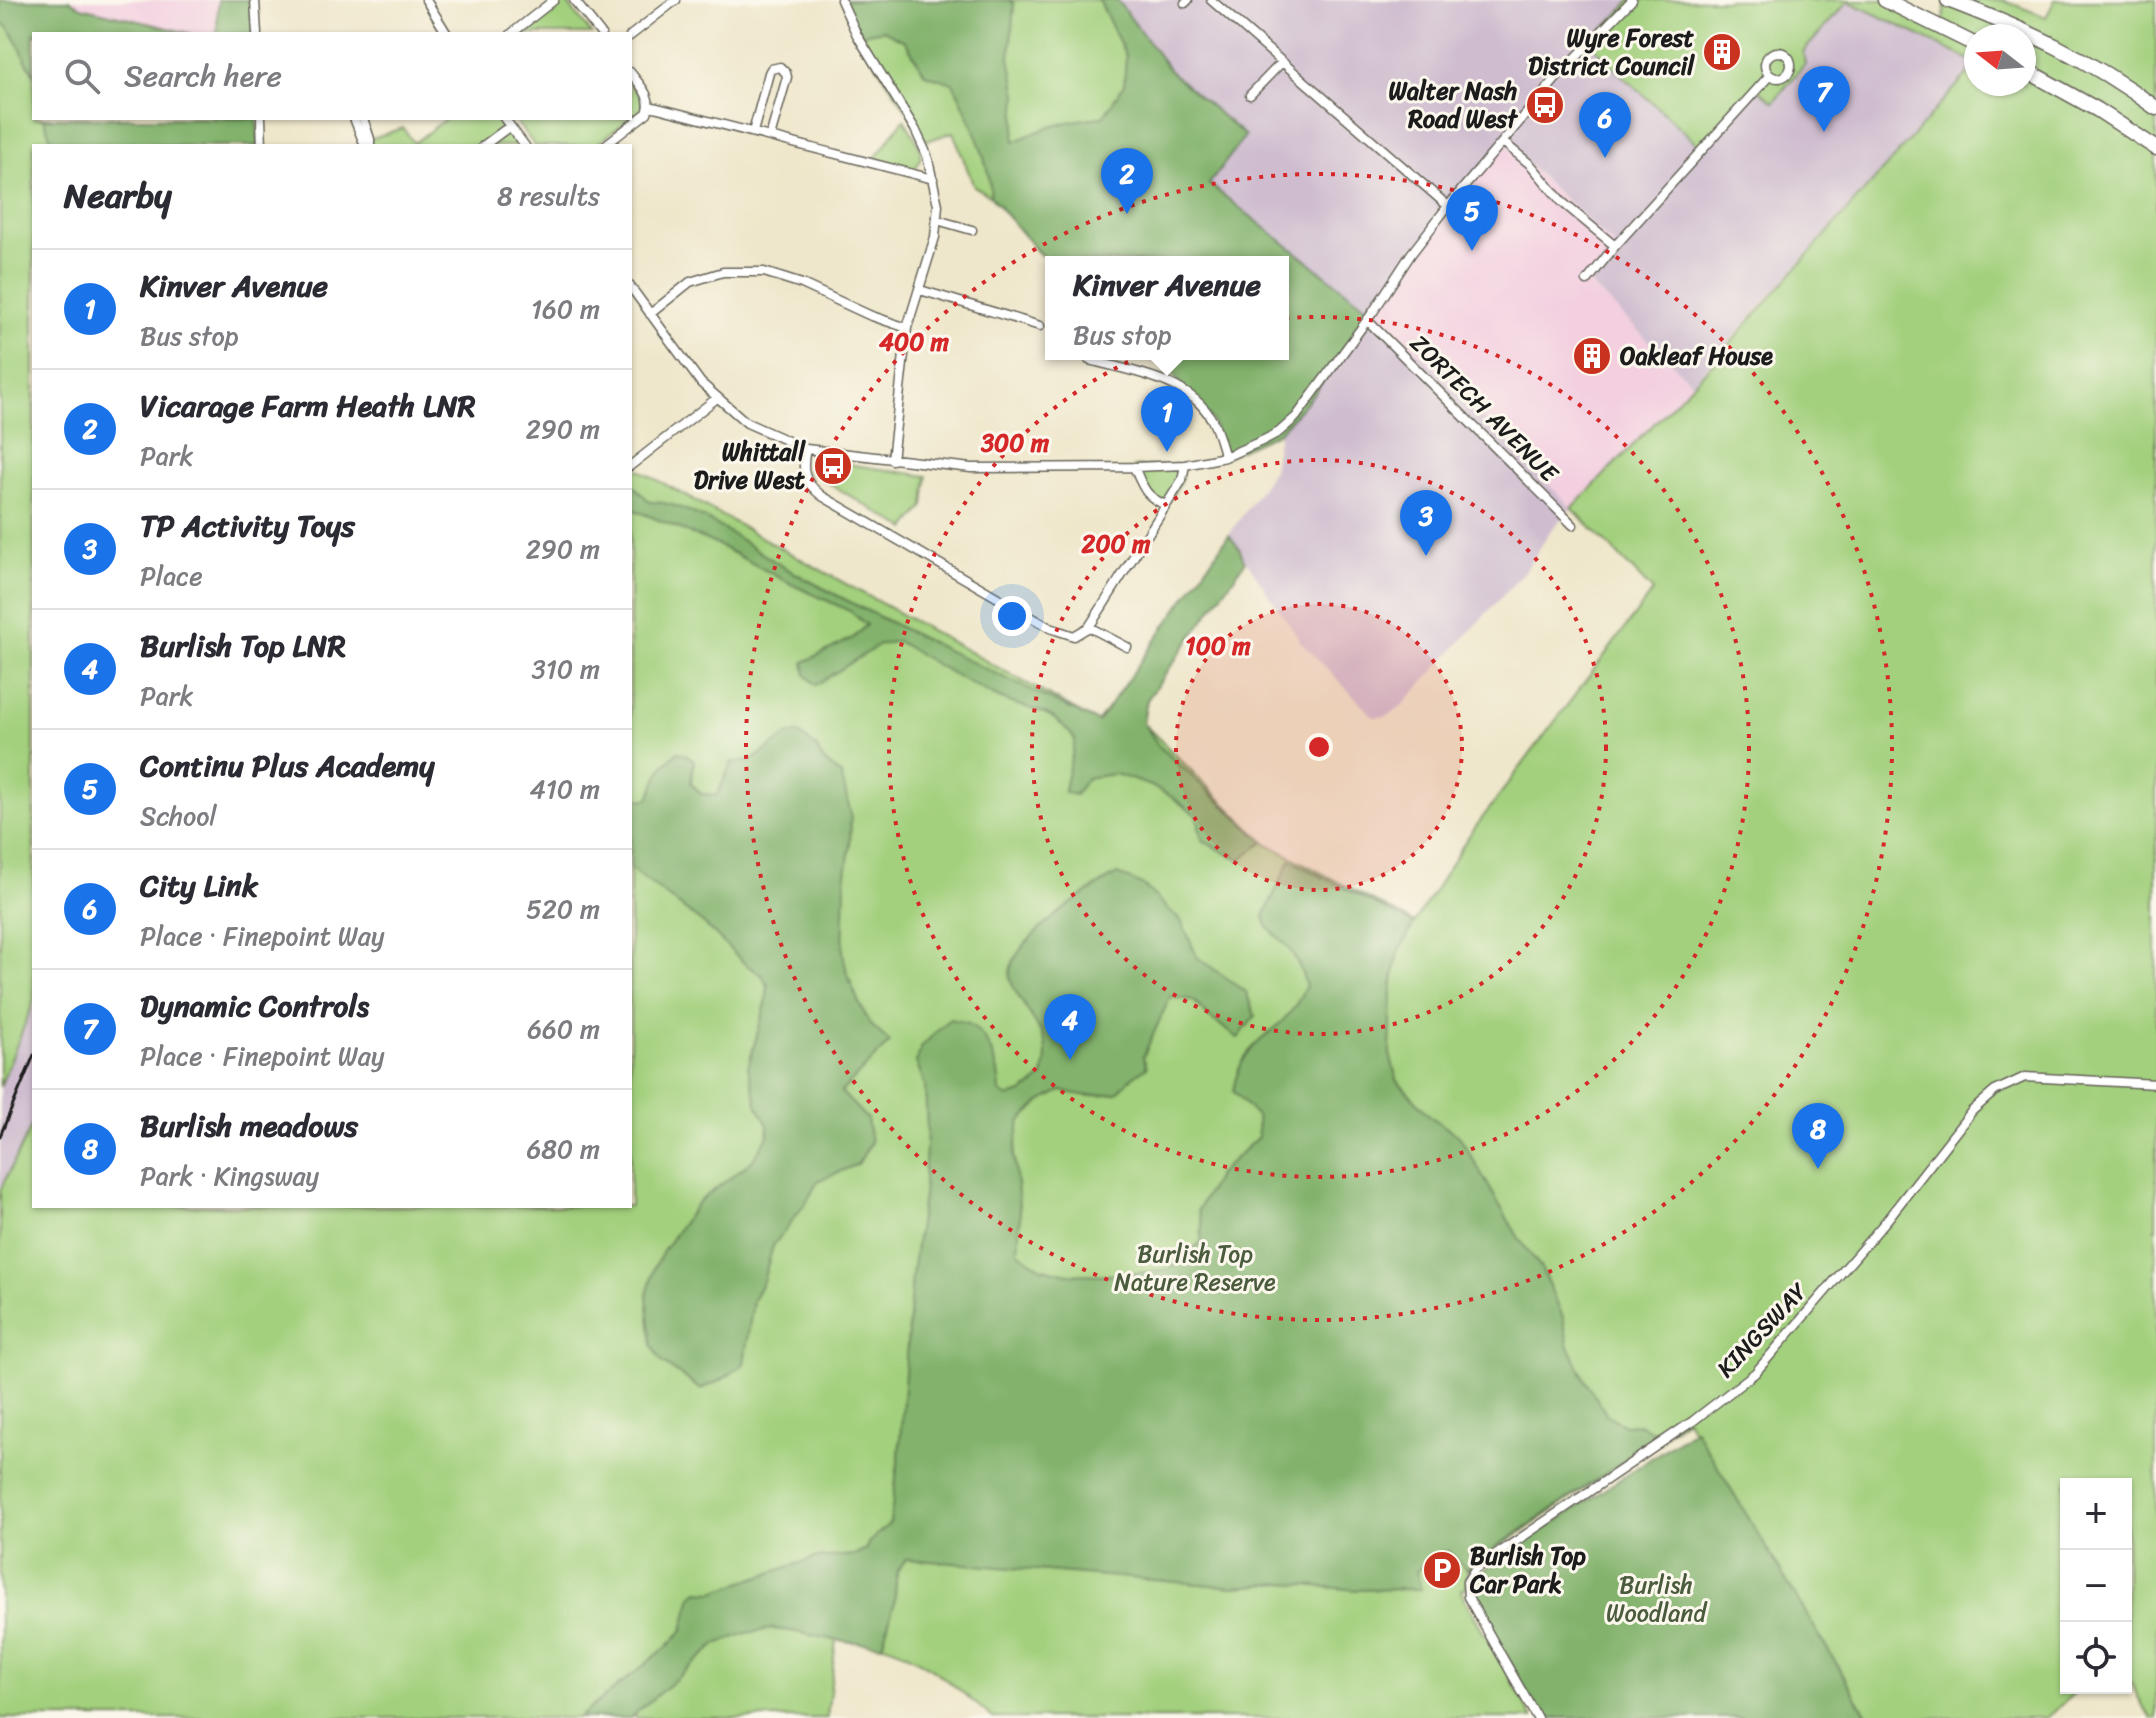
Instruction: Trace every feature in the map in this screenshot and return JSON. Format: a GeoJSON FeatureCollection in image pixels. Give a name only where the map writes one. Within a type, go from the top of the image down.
{"type":"FeatureCollection","features":[{"type":"Feature","properties":{"kind":"main road"},"geometry":{"type":"LineString","coordinates":[[1885,0],[1964,39]]}},
{"type":"Feature","properties":{"kind":"main road"},"geometry":{"type":"LineString","coordinates":[[1948,0],[2064,49],[2109,75],[2156,108]]}},
{"type":"Feature","properties":{"kind":"main road"},"geometry":{"type":"LineString","coordinates":[[2036,76],[2098,110],[2156,148]]}},
{"type":"Feature","properties":{"kind":"street"},"geometry":{"type":"LineString","coordinates":[[255,0],[257,32]]}},
{"type":"Feature","properties":{"kind":"street"},"geometry":{"type":"LineString","coordinates":[[426,0],[446,32]]}},
{"type":"Feature","properties":{"kind":"street"},"geometry":{"type":"LineString","coordinates":[[514,32],[554,0]]}},
{"type":"Feature","properties":{"kind":"street"},"geometry":{"type":"LineString","coordinates":[[574,0],[599,32]]}},
{"type":"Feature","properties":{"kind":"street"},"geometry":{"type":"LineString","coordinates":[[632,34],[676,0]]}},
{"type":"Feature","properties":{"kind":"street"},"geometry":{"type":"LineString","coordinates":[[841,0],[857,35],[915,129],[927,155],[938,205],[920,290],[907,328],[892,460]]}},
{"type":"Feature","properties":{"kind":"street"},"geometry":{"type":"LineString","coordinates":[[1211,0],[1448,206]]}},
{"type":"Feature","properties":{"kind":"street"},"geometry":{"type":"LineString","coordinates":[[632,289],[701,383],[717,398],[747,423],[806,449],[971,468],[1185,465],[1225,457],[1272,436],[1296,417],[1448,206],[1559,75],[1632,0]]}},
{"type":"Feature","properties":{"kind":"street"},"geometry":{"type":"LineString","coordinates":[[1250,95],[1282,62]]}},
{"type":"Feature","properties":{"kind":"street"},"geometry":{"type":"LineString","coordinates":[[753,132],[769,73],[780,67],[787,77],[770,137]]}},
{"type":"Feature","properties":{"kind":"street"},"geometry":{"type":"LineString","coordinates":[[607,144],[647,113],[650,106],[648,97],[632,75]]}},
{"type":"Feature","properties":{"kind":"street"},"geometry":{"type":"LineString","coordinates":[[1587,281],[1770,75]]}},
{"type":"Feature","properties":{"kind":"street"},"geometry":{"type":"LineString","coordinates":[[650,106],[933,179]]}},
{"type":"Feature","properties":{"kind":"street"},"geometry":{"type":"LineString","coordinates":[[261,120],[262,144]]}},
{"type":"Feature","properties":{"kind":"street"},"geometry":{"type":"LineString","coordinates":[[355,120],[366,144]]}},
{"type":"Feature","properties":{"kind":"street"},"geometry":{"type":"LineString","coordinates":[[364,120],[370,139],[368,144]]}},
{"type":"Feature","properties":{"kind":"street"},"geometry":{"type":"LineString","coordinates":[[485,144],[507,122],[524,144]]}},
{"type":"Feature","properties":{"kind":"street"},"geometry":{"type":"LineString","coordinates":[[1503,142],[1531,165],[1562,202],[1615,246]]}},
{"type":"Feature","properties":{"kind":"street"},"geometry":{"type":"LineString","coordinates":[[937,220],[972,230]]}},
{"type":"Feature","properties":{"kind":"street"},"geometry":{"type":"LineString","coordinates":[[650,314],[690,282],[723,272],[764,272],[802,284],[869,315],[907,328]]}},
{"type":"Feature","properties":{"kind":"street"},"geometry":{"type":"LineString","coordinates":[[920,290],[1040,326]]}},
{"type":"Feature","properties":{"kind":"street","name":"ZORTECH AVENUE"},"geometry":{"type":"LineString","coordinates":[[1367,320],[1573,525]]}},
{"type":"Feature","properties":{"kind":"street"},"geometry":{"type":"LineString","coordinates":[[1089,360],[1161,380],[1190,395],[1212,420],[1225,457]]}},
{"type":"Feature","properties":{"kind":"street"},"geometry":{"type":"LineString","coordinates":[[632,464],[717,398]]}},
{"type":"Feature","properties":{"kind":"street"},"geometry":{"type":"LineString","coordinates":[[806,449],[802,467],[805,479],[822,496],[1050,628],[1074,636],[1089,627],[1182,480],[1185,465]]}},
{"type":"Feature","properties":{"kind":"street"},"geometry":{"type":"LineString","coordinates":[[1134,467],[1149,498],[1166,505]]}},
{"type":"Feature","properties":{"kind":"street"},"geometry":{"type":"LineString","coordinates":[[1089,627],[1127,647]]}},
{"type":"Feature","properties":{"kind":"street","name":"KINGSWAY"},"geometry":{"type":"LineString","coordinates":[[1537,1718],[1468,1597],[1467,1582],[1475,1569],[1682,1429],[1755,1373],[1886,1221],[1972,1111],[1995,1091],[2025,1077],[2156,1084]]}},
{"type":"Feature","properties":{"kind":"shaded area"},"geometry":{"type":"Polygon","coordinates":[[[70,0],[218,0],[217,32],[184,32],[81,7],[70,0]]]}},
{"type":"Feature","properties":{"kind":"shaded area"},"geometry":{"type":"Polygon","coordinates":[[[1117,0],[1632,0],[1590,43],[1703,149],[1758,88],[1772,101],[1802,52],[1848,1],[1964,58],[1964,77],[1692,383],[1587,281],[1615,246],[1504,142],[1448,206],[1373,312],[1208,184],[1245,136],[1171,72],[1117,0]]]}},
{"type":"Feature","properties":{"kind":"shaded area"},"geometry":{"type":"Polygon","coordinates":[[[1503,142],[1615,246],[1587,281],[1692,383],[1572,508],[1424,358],[1373,312],[1411,254],[1503,142]]]}},
{"type":"Feature","properties":{"kind":"shaded area"},"geometry":{"type":"Polygon","coordinates":[[[1373,312],[1424,358],[1572,508],[1552,529],[1525,571],[1404,704],[1388,716],[1374,717],[1301,642],[1229,535],[1273,470],[1279,432],[1373,312]]]}},
{"type":"Feature","properties":{"kind":"shaded area"},"geometry":{"type":"Polygon","coordinates":[[[32,1006],[32,1125],[0,1190],[0,1087],[32,1006]]]}},
{"type":"Feature","properties":{"kind":"green space"},"geometry":{"type":"Polygon","coordinates":[[[0,0],[70,0],[81,7],[184,32],[32,32],[32,120],[257,120],[259,144],[32,144],[32,1006],[0,1087],[0,0]]]}},
{"type":"Feature","properties":{"kind":"green space"},"geometry":{"type":"Polygon","coordinates":[[[0,0],[70,0],[81,7],[184,32],[32,32],[32,70],[12,33],[0,21],[0,0]]]}},
{"type":"Feature","properties":{"kind":"green space"},"geometry":{"type":"Polygon","coordinates":[[[218,0],[252,0],[253,32],[217,32],[218,0]]]}},
{"type":"Feature","properties":{"kind":"green space"},"geometry":{"type":"Polygon","coordinates":[[[841,0],[1010,0],[1014,4],[1010,58],[1017,95],[1014,142],[1057,125],[1103,117],[1124,85],[1126,56],[1099,0],[1117,0],[1171,72],[1245,136],[1209,184],[1373,312],[1315,392],[1279,432],[1225,457],[1212,420],[1160,360],[1289,360],[1289,256],[1045,258],[990,196],[983,155],[953,83],[925,74],[905,41],[883,30],[857,35],[841,0]]]}},
{"type":"Feature","properties":{"kind":"green space"},"geometry":{"type":"Polygon","coordinates":[[[843,0],[1117,0],[1171,72],[1245,136],[1209,184],[1365,306],[1294,406],[1171,360],[1289,360],[1289,256],[1045,256],[1045,259],[990,196],[974,186],[953,132],[927,141],[857,35],[843,0]]]}},
{"type":"Feature","properties":{"kind":"green space","name":"Burlish Top Nature Reserve"},"geometry":{"type":"Polygon","coordinates":[[[1632,0],[1885,0],[1942,27],[1946,0],[2003,0],[2046,17],[2055,0],[2156,0],[2156,1718],[2151,1718],[2145,1711],[2132,1685],[2132,1478],[2060,1478],[2060,1694],[2073,1694],[2046,1718],[1869,1718],[1686,1419],[1467,1570],[1466,1588],[1461,1589],[1464,1598],[1533,1718],[993,1718],[910,1655],[879,1644],[836,1640],[827,1718],[635,1718],[634,1715],[630,1718],[0,1718],[0,1190],[32,1125],[32,1208],[632,1208],[632,466],[1097,722],[1113,702],[1143,723],[1264,842],[1414,923],[1468,837],[1653,591],[1572,508],[1714,362],[1964,78],[1964,96],[2036,96],[2036,24],[1964,24],[1964,57],[1848,1],[1803,52],[1805,64],[1773,102],[1758,89],[1703,149],[1590,42],[1632,0]]]}},
{"type":"Feature","properties":{"kind":"green space"},"geometry":{"type":"Polygon","coordinates":[[[556,3],[567,3],[590,32],[520,32],[556,3]]]}},
{"type":"Feature","properties":{"kind":"green space"},"geometry":{"type":"Polygon","coordinates":[[[632,86],[642,99],[641,110],[632,117],[632,86]]]}},
{"type":"Feature","properties":{"kind":"green space"},"geometry":{"type":"Polygon","coordinates":[[[904,119],[919,145],[918,164],[913,170],[873,161],[904,119]]]}},
{"type":"Feature","properties":{"kind":"green space"},"geometry":{"type":"Polygon","coordinates":[[[45,120],[257,120],[259,144],[52,144],[45,120]]]}},
{"type":"Feature","properties":{"kind":"green space"},"geometry":{"type":"Polygon","coordinates":[[[355,120],[364,120],[370,139],[403,128],[414,143],[444,120],[506,120],[524,144],[364,144],[355,120]]]}},
{"type":"Feature","properties":{"kind":"green space"},"geometry":{"type":"Polygon","coordinates":[[[515,120],[628,120],[597,144],[533,144],[515,120]]]}},
{"type":"Feature","properties":{"kind":"green space"},"geometry":{"type":"Polygon","coordinates":[[[814,459],[927,476],[924,506],[906,529],[808,471],[814,459]]]}},
{"type":"Feature","properties":{"kind":"green space"},"geometry":{"type":"Polygon","coordinates":[[[1182,465],[1182,480],[1166,505],[1156,501],[1134,467],[1182,465]]]}},
{"type":"Feature","properties":{"kind":"green space"},"geometry":{"type":"Polygon","coordinates":[[[632,484],[650,502],[684,509],[703,518],[829,591],[1098,722],[1229,535],[1245,562],[1147,700],[1143,722],[1158,745],[1264,842],[1239,860],[1202,840],[1197,816],[1172,797],[1115,774],[1087,778],[1075,795],[1064,792],[1075,739],[1065,727],[1038,710],[982,690],[897,641],[879,645],[816,685],[806,675],[804,662],[853,638],[866,625],[850,611],[718,545],[632,509],[632,484]]]}},
{"type":"Feature","properties":{"kind":"green space"},"geometry":{"type":"Polygon","coordinates":[[[789,734],[799,734],[816,747],[823,760],[841,775],[851,814],[843,953],[847,973],[870,1024],[890,1042],[841,1092],[867,1119],[871,1142],[858,1164],[818,1181],[773,1246],[763,1281],[753,1300],[744,1364],[722,1380],[700,1389],[662,1362],[652,1345],[647,1295],[654,1268],[697,1203],[752,1161],[768,1136],[768,1125],[758,1107],[748,1067],[768,986],[762,975],[746,965],[704,924],[632,870],[632,793],[642,800],[649,798],[663,766],[677,752],[694,761],[691,783],[701,794],[717,795],[732,762],[751,761],[789,734]]]}},
{"type":"Feature","properties":{"kind":"green space","name":"Burlish Top Nature Reserve"},"geometry":{"type":"Polygon","coordinates":[[[1290,860],[1414,924],[1397,956],[1392,989],[1390,1054],[1397,1080],[1430,1116],[1460,1137],[1520,1240],[1542,1270],[1563,1317],[1568,1344],[1585,1380],[1607,1415],[1625,1425],[1638,1424],[1653,1431],[1679,1416],[1686,1419],[1467,1570],[1448,1551],[1439,1554],[1416,1571],[1421,1589],[1357,1590],[1284,1583],[1234,1587],[906,1559],[897,1572],[894,1605],[882,1645],[772,1629],[746,1633],[717,1644],[630,1718],[578,1718],[668,1646],[683,1630],[692,1596],[698,1591],[713,1592],[815,1558],[854,1555],[866,1549],[868,1543],[890,1523],[899,1456],[912,1274],[923,1196],[927,1130],[925,1085],[916,1062],[922,1046],[949,1019],[968,1023],[982,1036],[995,1063],[1000,1092],[1009,1097],[1022,1093],[1043,1077],[1044,1040],[1014,989],[1011,967],[1019,952],[1050,920],[1118,874],[1144,886],[1182,922],[1197,957],[1246,992],[1255,1016],[1238,1038],[1210,1018],[1193,1000],[1170,997],[1143,1057],[1147,1067],[1117,1093],[1088,1096],[1061,1091],[1040,1102],[1020,1122],[1014,1155],[1020,1214],[1018,1252],[1042,1268],[1069,1274],[1121,1275],[1170,1269],[1201,1242],[1202,1224],[1198,1210],[1219,1173],[1258,1137],[1257,1117],[1233,1091],[1237,1074],[1249,1052],[1283,1020],[1306,986],[1294,955],[1270,929],[1264,916],[1290,860]]]}},
{"type":"Feature","properties":{"kind":"green space","name":"Burlish Woodland"},"geometry":{"type":"Polygon","coordinates":[[[1695,1429],[1869,1718],[1542,1718],[1469,1586],[1475,1576],[1695,1429]]]}},
{"type":"Feature","properties":{"kind":"railway"},"geometry":{"type":"LineString","coordinates":[[0,1136],[32,1060]]}},
{"type":"Feature","properties":{"kind":"place","name":"Wyre Forest District Council"},"geometry":{"type":"Point","coordinates":[1722,52]}},
{"type":"Feature","properties":{"kind":"place","name":"Walter Nash Road West"},"geometry":{"type":"Point","coordinates":[1545,105]}},
{"type":"Feature","properties":{"kind":"place","name":"Dynamic Controls"},"geometry":{"type":"Point","coordinates":[1824,132]}},
{"type":"Feature","properties":{"kind":"place","name":"City Link"},"geometry":{"type":"Point","coordinates":[1605,158]}},
{"type":"Feature","properties":{"kind":"place","name":"Vicarage Farm Heath LNR"},"geometry":{"type":"Point","coordinates":[1127,214]}},
{"type":"Feature","properties":{"kind":"place","name":"Continu Plus Academy"},"geometry":{"type":"Point","coordinates":[1472,251]}},
{"type":"Feature","properties":{"kind":"place","name":"Oakleaf House"},"geometry":{"type":"Point","coordinates":[1592,356]}},
{"type":"Feature","properties":{"kind":"place","name":"Kinver Avenue"},"geometry":{"type":"Point","coordinates":[1167,452]}},
{"type":"Feature","properties":{"kind":"place","name":"Whittall Drive West"},"geometry":{"type":"Point","coordinates":[833,466]}},
{"type":"Feature","properties":{"kind":"place","name":"TP Activity Toys"},"geometry":{"type":"Point","coordinates":[1426,556]}},
{"type":"Feature","properties":{"kind":"place","name":"Burlish Top LNR"},"geometry":{"type":"Point","coordinates":[1070,1060]}},
{"type":"Feature","properties":{"kind":"place","name":"Burlish meadows"},"geometry":{"type":"Point","coordinates":[1818,1169]}},
{"type":"Feature","properties":{"kind":"place","name":"Burlish Top Car Park"},"geometry":{"type":"Point","coordinates":[1442,1570]}}]}
